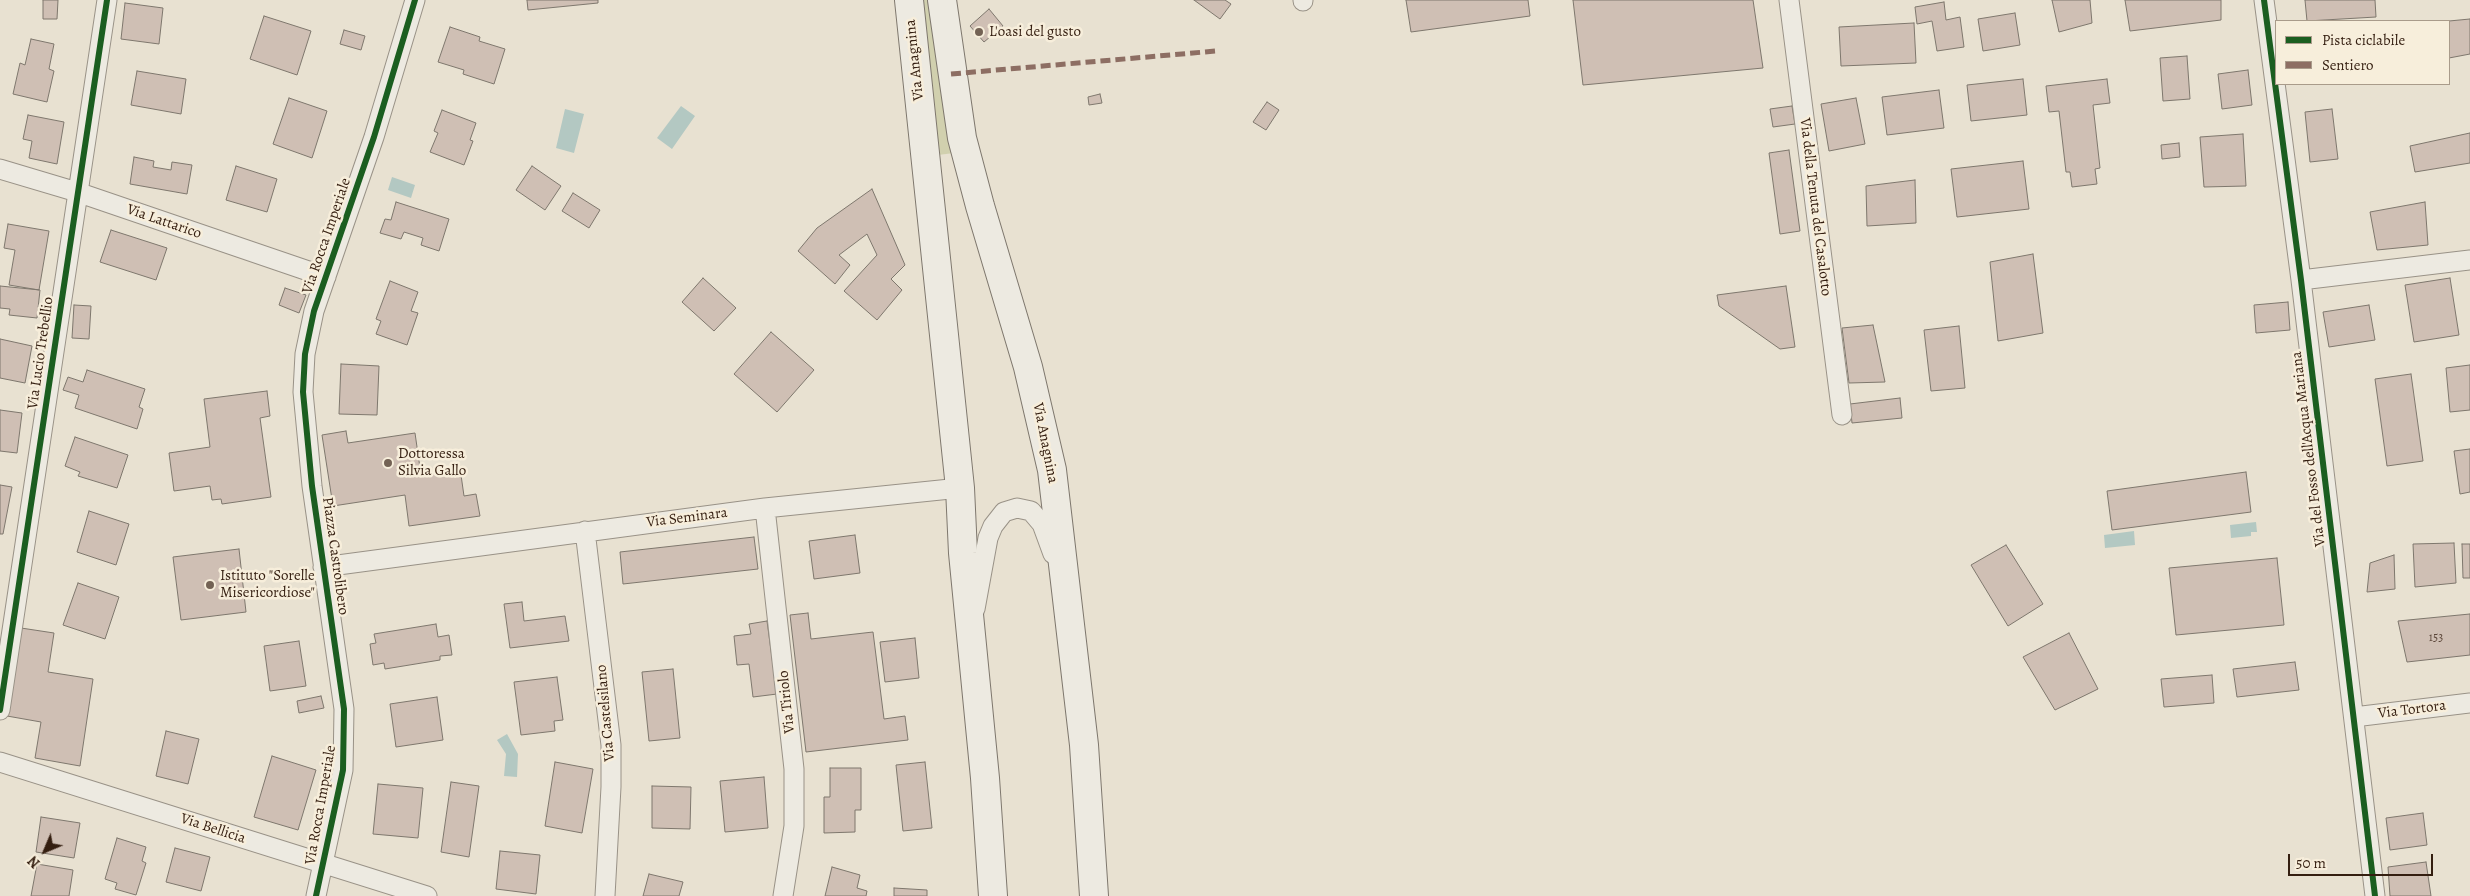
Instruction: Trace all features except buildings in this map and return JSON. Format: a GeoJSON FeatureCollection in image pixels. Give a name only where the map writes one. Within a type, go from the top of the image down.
{"type":"FeatureCollection","features":[{"type":"Feature","properties":{"kind":"main road","name":"Via Anagnina"},"geometry":{"type":"LineString","coordinates":[[909,0],[960,488],[963,553],[985,778],[993,896]]}},
{"type":"Feature","properties":{"kind":"main road","name":"Via Anagnina"},"geometry":{"type":"LineString","coordinates":[[942,0],[962,138],[980,206],[1028,367],[1046,443],[1057,504],[1084,745],[1094,896]]}},
{"type":"Feature","properties":{"kind":"street","name":"Via Lucio Trebellio"},"geometry":{"type":"LineString","coordinates":[[0,710],[106,0]]}},
{"type":"Feature","properties":{"kind":"street","name":"Via Rocca Imperiale"},"geometry":{"type":"LineString","coordinates":[[312,486],[304,402],[305,362],[312,322],[374,136],[414,0]]}},
{"type":"Feature","properties":{"kind":"street","name":"Via della Tenuta del Casalotto"},"geometry":{"type":"LineString","coordinates":[[1789,0],[1842,414]]}},
{"type":"Feature","properties":{"kind":"street","name":"Via del Fosso dell'Acqua Mariana"},"geometry":{"type":"LineString","coordinates":[[2264,0],[2275,83]]}},
{"type":"Feature","properties":{"kind":"street","name":"Via del Fosso dell'Acqua Mariana"},"geometry":{"type":"LineString","coordinates":[[2275,85],[2301,280],[2375,896]]}},
{"type":"Feature","properties":{"kind":"street","name":"Via Lattarico"},"geometry":{"type":"LineString","coordinates":[[0,169],[77,192],[326,277]]}},
{"type":"Feature","properties":{"kind":"street"},"geometry":{"type":"LineString","coordinates":[[2301,280],[2470,260]]}},
{"type":"Feature","properties":{"kind":"street","name":"Piazza Castrolibero"},"geometry":{"type":"LineString","coordinates":[[312,486],[332,629]]}},
{"type":"Feature","properties":{"kind":"street","name":"Via Seminara"},"geometry":{"type":"LineString","coordinates":[[414,554],[765,508],[960,488]]}},
{"type":"Feature","properties":{"kind":"street","name":"Via Tiriolo"},"geometry":{"type":"LineString","coordinates":[[765,508],[795,784],[792,843],[783,896]]}},
{"type":"Feature","properties":{"kind":"street"},"geometry":{"type":"LineString","coordinates":[[970,632],[990,532],[1004,512],[1017,508],[1027,509],[1037,516],[1050,543],[1076,662]]}},
{"type":"Feature","properties":{"kind":"street","name":"Via Castelsilano"},"geometry":{"type":"LineString","coordinates":[[585,531],[610,733],[611,778],[605,896]]}},
{"type":"Feature","properties":{"kind":"street","name":"Piazza Castrolibero"},"geometry":{"type":"LineString","coordinates":[[323,567],[414,554]]}},
{"type":"Feature","properties":{"kind":"street","name":"Via Rocca Imperiale"},"geometry":{"type":"LineString","coordinates":[[316,896],[343,770],[345,740],[343,694],[332,629]]}},
{"type":"Feature","properties":{"kind":"street","name":"Via Tortora"},"geometry":{"type":"LineString","coordinates":[[2354,717],[2470,703]]}},
{"type":"Feature","properties":{"kind":"street","name":"Via Bellicia"},"geometry":{"type":"LineString","coordinates":[[0,762],[427,896]]}},
{"type":"Feature","properties":{"kind":"green space"},"geometry":{"type":"Polygon","coordinates":[[[924,0],[933,0],[954,153],[938,155],[925,42],[924,0]]]}},
{"type":"Feature","properties":{"kind":"water"},"geometry":{"type":"Polygon","coordinates":[[[681,106],[695,116],[672,149],[657,138],[681,106]]]}},
{"type":"Feature","properties":{"kind":"water"},"geometry":{"type":"Polygon","coordinates":[[[565,109],[584,114],[574,153],[556,148],[565,109]]]}},
{"type":"Feature","properties":{"kind":"water"},"geometry":{"type":"Polygon","coordinates":[[[392,177],[415,185],[411,198],[388,190],[392,177]]]}},
{"type":"Feature","properties":{"kind":"water"},"geometry":{"type":"Polygon","coordinates":[[[2256,522],[2257,532],[2251,532],[2251,536],[2231,538],[2230,525],[2256,522]]]}},
{"type":"Feature","properties":{"kind":"water"},"geometry":{"type":"Polygon","coordinates":[[[2134,531],[2135,545],[2105,548],[2104,535],[2134,531]]]}},
{"type":"Feature","properties":{"kind":"water"},"geometry":{"type":"Polygon","coordinates":[[[507,734],[518,754],[517,777],[504,776],[506,754],[497,740],[507,734]]]}},
{"type":"Feature","properties":{"kind":"marked path"},"geometry":{"type":"LineString","coordinates":[[951,74],[1216,51]]}},
{"type":"Feature","properties":{"kind":"cycle path"},"geometry":{"type":"LineString","coordinates":[[0,710],[107,0]]}},
{"type":"Feature","properties":{"kind":"cycle path"},"geometry":{"type":"LineString","coordinates":[[316,896],[343,770],[344,709],[312,486],[303,392],[305,354],[314,311],[374,137],[415,0]]}},
{"type":"Feature","properties":{"kind":"cycle path"},"geometry":{"type":"LineString","coordinates":[[2264,0],[2275,83]]}},
{"type":"Feature","properties":{"kind":"cycle path"},"geometry":{"type":"LineString","coordinates":[[2275,85],[2301,280],[2375,896]]}},
{"type":"Feature","properties":{"kind":"place","name":"L'oasi del gusto"},"geometry":{"type":"Point","coordinates":[979,32]}},
{"type":"Feature","properties":{"kind":"place","name":"Dottoressa Silvia Gallo"},"geometry":{"type":"Point","coordinates":[388,463]}},
{"type":"Feature","properties":{"kind":"place","name":"Istituto \"Sorelle Misericordiose\""},"geometry":{"type":"Point","coordinates":[210,585]}}]}
